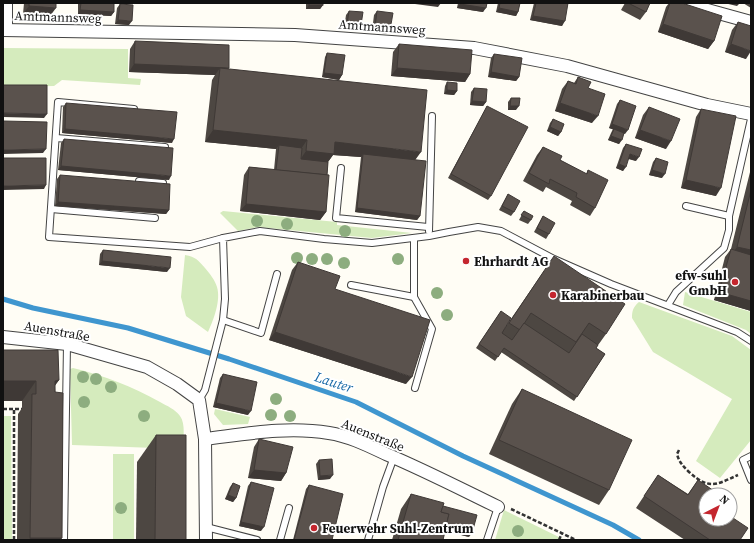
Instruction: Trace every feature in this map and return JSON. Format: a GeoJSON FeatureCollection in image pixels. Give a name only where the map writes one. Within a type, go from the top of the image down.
{"type":"FeatureCollection","features":[{"type":"Feature","properties":{"kind":"street"},"geometry":{"type":"LineString","coordinates":[[4,30],[6,3]]}},
{"type":"Feature","properties":{"kind":"street"},"geometry":{"type":"LineString","coordinates":[[682,3],[751,22]]}},
{"type":"Feature","properties":{"kind":"street","name":"Amtmannsweg"},"geometry":{"type":"LineString","coordinates":[[4,30],[296,35],[474,48],[567,66],[707,105],[751,114]]}},
{"type":"Feature","properties":{"kind":"street","name":"Auenstraße"},"geometry":{"type":"LineString","coordinates":[[3,337],[67,344],[147,367],[177,384],[199,400]]}},
{"type":"Feature","properties":{"kind":"street"},"geometry":{"type":"LineString","coordinates":[[199,400],[205,439],[206,540]]}},
{"type":"Feature","properties":{"kind":"street","name":"Auenstraße"},"geometry":{"type":"LineString","coordinates":[[205,439],[279,430],[311,431],[348,437],[394,457],[498,507]]}},
{"type":"Feature","properties":{"kind":"lane"},"geometry":{"type":"LineString","coordinates":[[138,109],[58,102],[50,237],[190,247],[223,238],[260,231],[372,243],[429,236],[478,227],[501,231],[561,262],[611,284],[737,332],[751,341]]}},
{"type":"Feature","properties":{"kind":"lane"},"geometry":{"type":"LineString","coordinates":[[429,236],[428,227],[432,116]]}},
{"type":"Feature","properties":{"kind":"lane"},"geometry":{"type":"LineString","coordinates":[[668,305],[676,292],[724,248],[729,230],[729,216],[751,119]]}},
{"type":"Feature","properties":{"kind":"lane"},"geometry":{"type":"LineString","coordinates":[[56,138],[165,147]]}},
{"type":"Feature","properties":{"kind":"lane"},"geometry":{"type":"LineString","coordinates":[[341,168],[336,218],[428,227]]}},
{"type":"Feature","properties":{"kind":"lane"},"geometry":{"type":"LineString","coordinates":[[53,175],[61,176]]}},
{"type":"Feature","properties":{"kind":"lane"},"geometry":{"type":"LineString","coordinates":[[132,181],[163,183]]}},
{"type":"Feature","properties":{"kind":"lane"},"geometry":{"type":"LineString","coordinates":[[686,206],[729,216]]}},
{"type":"Feature","properties":{"kind":"lane"},"geometry":{"type":"LineString","coordinates":[[51,209],[155,218]]}},
{"type":"Feature","properties":{"kind":"lane"},"geometry":{"type":"LineString","coordinates":[[199,400],[205,390],[223,320],[225,299],[223,238]]}},
{"type":"Feature","properties":{"kind":"lane"},"geometry":{"type":"LineString","coordinates":[[414,238],[414,297],[432,329],[415,388]]}},
{"type":"Feature","properties":{"kind":"lane"},"geometry":{"type":"LineString","coordinates":[[223,320],[261,333],[277,274]]}},
{"type":"Feature","properties":{"kind":"lane"},"geometry":{"type":"LineString","coordinates":[[351,285],[414,297]]}},
{"type":"Feature","properties":{"kind":"lane"},"geometry":{"type":"LineString","coordinates":[[64,540],[67,344]]}},
{"type":"Feature","properties":{"kind":"lane"},"geometry":{"type":"LineString","coordinates":[[751,456],[743,460],[751,480]]}},
{"type":"Feature","properties":{"kind":"lane"},"geometry":{"type":"LineString","coordinates":[[368,540],[383,487],[394,457]]}},
{"type":"Feature","properties":{"kind":"lane"},"geometry":{"type":"LineString","coordinates":[[487,540],[498,507]]}},
{"type":"Feature","properties":{"kind":"lane"},"geometry":{"type":"LineString","coordinates":[[280,540],[289,508]]}},
{"type":"Feature","properties":{"kind":"lane"},"geometry":{"type":"LineString","coordinates":[[206,527],[257,540]]}},
{"type":"Feature","properties":{"kind":"path"},"geometry":{"type":"LineString","coordinates":[[14,409],[14,540]]}},
{"type":"Feature","properties":{"kind":"path"},"geometry":{"type":"LineString","coordinates":[[3,410],[29,409]]}},
{"type":"Feature","properties":{"kind":"path"},"geometry":{"type":"LineString","coordinates":[[679,450],[677,454],[678,460],[682,466],[698,481],[708,484],[718,484],[747,470]]}},
{"type":"Feature","properties":{"kind":"path"},"geometry":{"type":"LineString","coordinates":[[498,507],[503,506],[576,540]]}},
{"type":"Feature","properties":{"kind":"path"},"geometry":{"type":"LineString","coordinates":[[559,540],[562,534]]}},
{"type":"Feature","properties":{"kind":"green space"},"geometry":{"type":"Polygon","coordinates":[[[3,48],[128,49],[128,78],[141,79],[140,85],[62,80],[54,86],[3,87],[3,48]]]}},
{"type":"Feature","properties":{"kind":"green space"},"geometry":{"type":"Polygon","coordinates":[[[223,211],[337,222],[337,225],[412,233],[372,238],[258,227],[238,231],[220,213],[223,211]]]}},
{"type":"Feature","properties":{"kind":"green space"},"geometry":{"type":"Polygon","coordinates":[[[185,255],[194,258],[205,268],[217,287],[218,298],[215,315],[208,332],[186,316],[181,297],[185,255]]]}},
{"type":"Feature","properties":{"kind":"green space"},"geometry":{"type":"Polygon","coordinates":[[[685,292],[751,312],[751,334],[746,330],[683,305],[685,292]]]}},
{"type":"Feature","properties":{"kind":"green space"},"geometry":{"type":"Polygon","coordinates":[[[639,302],[732,336],[751,350],[751,440],[720,478],[696,461],[732,399],[653,352],[632,318],[633,309],[639,302]]]}},
{"type":"Feature","properties":{"kind":"green space"},"geometry":{"type":"Polygon","coordinates":[[[73,368],[96,374],[128,386],[173,410],[182,419],[184,432],[183,449],[72,445],[70,369],[73,368]]]}},
{"type":"Feature","properties":{"kind":"green space"},"geometry":{"type":"Polygon","coordinates":[[[215,409],[250,417],[248,424],[223,425],[214,414],[215,409]]]}},
{"type":"Feature","properties":{"kind":"green space"},"geometry":{"type":"Polygon","coordinates":[[[3,416],[11,416],[12,540],[3,540],[3,416]]]}},
{"type":"Feature","properties":{"kind":"green space"},"geometry":{"type":"Polygon","coordinates":[[[113,454],[134,454],[134,540],[113,540],[113,454]]]}},
{"type":"Feature","properties":{"kind":"green space"},"geometry":{"type":"Polygon","coordinates":[[[504,510],[565,540],[495,540],[504,510]]]}},
{"type":"Feature","properties":{"kind":"building"},"geometry":{"type":"Polygon","coordinates":[[[29,3],[56,3],[56,8],[29,6],[29,3]]]}},
{"type":"Feature","properties":{"kind":"building"},"geometry":{"type":"Polygon","coordinates":[[[81,3],[114,3],[114,12],[80,10],[81,3]]]}},
{"type":"Feature","properties":{"kind":"building"},"geometry":{"type":"Polygon","coordinates":[[[309,3],[323,3],[323,5],[309,5],[309,3]]]}},
{"type":"Feature","properties":{"kind":"building"},"geometry":{"type":"Polygon","coordinates":[[[460,3],[487,3],[486,8],[460,3]]]}},
{"type":"Feature","properties":{"kind":"building"},"geometry":{"type":"Polygon","coordinates":[[[500,3],[520,3],[518,12],[499,8],[500,3]]]}},
{"type":"Feature","properties":{"kind":"building"},"geometry":{"type":"Polygon","coordinates":[[[536,3],[568,3],[565,21],[533,16],[536,3]]]}},
{"type":"Feature","properties":{"kind":"building"},"geometry":{"type":"Polygon","coordinates":[[[628,3],[650,3],[646,12],[628,3]]]}},
{"type":"Feature","properties":{"kind":"building"},"geometry":{"type":"Polygon","coordinates":[[[670,3],[682,3],[722,16],[714,41],[663,24],[670,3]]]}},
{"type":"Feature","properties":{"kind":"building"},"geometry":{"type":"Polygon","coordinates":[[[120,4],[133,5],[132,21],[118,20],[120,4]]]}},
{"type":"Feature","properties":{"kind":"building"},"geometry":{"type":"Polygon","coordinates":[[[349,11],[363,12],[361,25],[347,24],[349,11]]]}},
{"type":"Feature","properties":{"kind":"building"},"geometry":{"type":"Polygon","coordinates":[[[377,11],[393,13],[390,30],[375,27],[377,11]]]}},
{"type":"Feature","properties":{"kind":"building"},"geometry":{"type":"Polygon","coordinates":[[[738,22],[751,26],[751,51],[731,44],[738,22]]]}},
{"type":"Feature","properties":{"kind":"building"},"geometry":{"type":"Polygon","coordinates":[[[135,41],[229,45],[229,68],[134,64],[135,41]]]}},
{"type":"Feature","properties":{"kind":"building"},"geometry":{"type":"Polygon","coordinates":[[[399,44],[472,50],[470,74],[397,68],[399,44]]]}},
{"type":"Feature","properties":{"kind":"building"},"geometry":{"type":"Polygon","coordinates":[[[327,53],[345,55],[342,75],[324,73],[327,53]]]}},
{"type":"Feature","properties":{"kind":"building"},"geometry":{"type":"Polygon","coordinates":[[[494,54],[522,58],[519,77],[491,72],[494,54]]]}},
{"type":"Feature","properties":{"kind":"building"},"geometry":{"type":"Polygon","coordinates":[[[220,68],[427,90],[421,152],[335,142],[334,154],[306,151],[307,140],[213,130],[220,68]]]}},
{"type":"Feature","properties":{"kind":"building"},"geometry":{"type":"Polygon","coordinates":[[[578,77],[591,82],[588,88],[605,94],[598,116],[560,103],[568,81],[576,84],[578,77]]]}},
{"type":"Feature","properties":{"kind":"building"},"geometry":{"type":"Polygon","coordinates":[[[447,82],[457,83],[457,91],[447,90],[447,82]]]}},
{"type":"Feature","properties":{"kind":"building"},"geometry":{"type":"Polygon","coordinates":[[[3,85],[47,85],[47,114],[3,113],[3,85]]]}},
{"type":"Feature","properties":{"kind":"building"},"geometry":{"type":"Polygon","coordinates":[[[474,88],[487,89],[486,102],[472,101],[474,88]]]}},
{"type":"Feature","properties":{"kind":"building"},"geometry":{"type":"Polygon","coordinates":[[[511,98],[520,98],[519,106],[510,106],[511,98]]]}},
{"type":"Feature","properties":{"kind":"building"},"geometry":{"type":"Polygon","coordinates":[[[620,100],[636,106],[628,130],[612,124],[620,100]]]}},
{"type":"Feature","properties":{"kind":"building"},"geometry":{"type":"Polygon","coordinates":[[[66,103],[177,112],[174,139],[65,129],[66,103]]]}},
{"type":"Feature","properties":{"kind":"building"},"geometry":{"type":"Polygon","coordinates":[[[487,106],[528,127],[491,196],[451,174],[487,106]]]}},
{"type":"Feature","properties":{"kind":"building"},"geometry":{"type":"Polygon","coordinates":[[[649,107],[680,119],[671,141],[640,130],[649,107]]]}},
{"type":"Feature","properties":{"kind":"building"},"geometry":{"type":"Polygon","coordinates":[[[701,109],[736,116],[721,188],[686,180],[701,109]]]}},
{"type":"Feature","properties":{"kind":"building"},"geometry":{"type":"Polygon","coordinates":[[[553,119],[564,124],[561,132],[550,127],[553,119]]]}},
{"type":"Feature","properties":{"kind":"building"},"geometry":{"type":"Polygon","coordinates":[[[3,121],[47,122],[46,149],[3,150],[3,121]]]}},
{"type":"Feature","properties":{"kind":"building"},"geometry":{"type":"Polygon","coordinates":[[[614,129],[624,133],[622,140],[611,136],[614,129]]]}},
{"type":"Feature","properties":{"kind":"building"},"geometry":{"type":"Polygon","coordinates":[[[64,139],[173,148],[171,176],[61,166],[64,139]]]}},
{"type":"Feature","properties":{"kind":"building"},"geometry":{"type":"Polygon","coordinates":[[[626,144],[642,149],[639,157],[630,154],[626,167],[619,164],[626,144]]]}},
{"type":"Feature","properties":{"kind":"building"},"geometry":{"type":"Polygon","coordinates":[[[279,145],[302,148],[301,159],[328,162],[327,175],[276,170],[279,145]]]}},
{"type":"Feature","properties":{"kind":"building"},"geometry":{"type":"Polygon","coordinates":[[[543,147],[562,156],[560,160],[587,174],[588,170],[608,180],[595,208],[576,197],[577,193],[550,179],[549,184],[529,173],[543,147]]]}},
{"type":"Feature","properties":{"kind":"building"},"geometry":{"type":"Polygon","coordinates":[[[363,154],[426,161],[420,216],[357,208],[363,154]]]}},
{"type":"Feature","properties":{"kind":"building"},"geometry":{"type":"Polygon","coordinates":[[[3,158],[46,158],[46,185],[3,186],[3,158]]]}},
{"type":"Feature","properties":{"kind":"building"},"geometry":{"type":"Polygon","coordinates":[[[656,158],[668,162],[665,174],[652,170],[656,158]]]}},
{"type":"Feature","properties":{"kind":"building"},"geometry":{"type":"Polygon","coordinates":[[[249,167],[329,175],[326,212],[246,204],[249,167]]]}},
{"type":"Feature","properties":{"kind":"building"},"geometry":{"type":"Polygon","coordinates":[[[60,175],[170,184],[169,210],[58,202],[60,175]]]}},
{"type":"Feature","properties":{"kind":"building"},"geometry":{"type":"Polygon","coordinates":[[[751,190],[751,250],[737,247],[751,190]]]}},
{"type":"Feature","properties":{"kind":"building"},"geometry":{"type":"Polygon","coordinates":[[[508,194],[520,201],[514,212],[502,206],[508,194]]]}},
{"type":"Feature","properties":{"kind":"building"},"geometry":{"type":"Polygon","coordinates":[[[524,211],[533,216],[531,220],[521,215],[524,211]]]}},
{"type":"Feature","properties":{"kind":"building"},"geometry":{"type":"Polygon","coordinates":[[[543,216],[555,223],[549,234],[537,228],[543,216]]]}},
{"type":"Feature","properties":{"kind":"building","name":"efw-suhl GmbH"},"geometry":{"type":"Polygon","coordinates":[[[731,249],[751,255],[751,301],[719,292],[731,249]]]}},
{"type":"Feature","properties":{"kind":"building"},"geometry":{"type":"Polygon","coordinates":[[[103,250],[171,257],[170,268],[102,261],[103,250]]]}},
{"type":"Feature","properties":{"kind":"building","name":"Karabinerbau"},"geometry":{"type":"Polygon","coordinates":[[[554,256],[625,304],[606,334],[589,323],[576,342],[531,313],[520,330],[509,323],[554,256]]]}},
{"type":"Feature","properties":{"kind":"building"},"geometry":{"type":"Polygon","coordinates":[[[298,262],[340,276],[335,289],[430,320],[412,377],[275,332],[298,262]]]}},
{"type":"Feature","properties":{"kind":"building"},"geometry":{"type":"Polygon","coordinates":[[[501,311],[511,318],[502,333],[512,340],[524,323],[569,353],[582,334],[598,345],[596,348],[605,354],[577,397],[504,348],[498,357],[479,344],[501,311]]]}},
{"type":"Feature","properties":{"kind":"building"},"geometry":{"type":"Polygon","coordinates":[[[3,350],[58,350],[59,380],[55,381],[55,392],[63,393],[62,538],[30,538],[32,394],[36,394],[36,381],[3,381],[3,350]]]}},
{"type":"Feature","properties":{"kind":"building"},"geometry":{"type":"Polygon","coordinates":[[[223,374],[257,382],[251,411],[216,403],[223,374]]]}},
{"type":"Feature","properties":{"kind":"building"},"geometry":{"type":"Polygon","coordinates":[[[522,389],[632,440],[609,490],[499,440],[522,389]]]}},
{"type":"Feature","properties":{"kind":"building"},"geometry":{"type":"Polygon","coordinates":[[[156,435],[186,435],[186,540],[155,540],[156,435]]]}},
{"type":"Feature","properties":{"kind":"building"},"geometry":{"type":"Polygon","coordinates":[[[259,439],[293,447],[286,473],[254,470],[259,439]]]}},
{"type":"Feature","properties":{"kind":"building"},"geometry":{"type":"Polygon","coordinates":[[[332,459],[333,475],[320,476],[319,460],[332,459]]]}},
{"type":"Feature","properties":{"kind":"building"},"geometry":{"type":"Polygon","coordinates":[[[658,475],[688,495],[698,480],[708,487],[698,487],[698,527],[738,527],[738,521],[748,528],[740,540],[710,540],[644,496],[658,475]]]}},
{"type":"Feature","properties":{"kind":"building"},"geometry":{"type":"Polygon","coordinates":[[[251,482],[274,488],[264,527],[241,522],[251,482]]]}},
{"type":"Feature","properties":{"kind":"building"},"geometry":{"type":"Polygon","coordinates":[[[233,483],[240,486],[236,498],[228,495],[233,483]]]}},
{"type":"Feature","properties":{"kind":"building"},"geometry":{"type":"Polygon","coordinates":[[[309,485],[343,494],[332,540],[294,540],[309,485]]]}},
{"type":"Feature","properties":{"kind":"building"},"geometry":{"type":"Polygon","coordinates":[[[411,494],[444,503],[441,512],[449,514],[443,540],[398,540],[411,494]]]}},
{"type":"Feature","properties":{"kind":"building"},"geometry":{"type":"Polygon","coordinates":[[[443,506],[477,515],[472,533],[446,526],[449,514],[441,512],[443,506]]]}},
{"type":"Feature","properties":{"kind":"waterway","name":"Lauter"},"geometry":{"type":"LineString","coordinates":[[3,299],[33,308],[128,328],[229,359],[356,402],[463,456],[613,525],[639,540]]}},
{"type":"Feature","properties":{"kind":"place","name":"Ehrhardt AG"},"geometry":{"type":"Point","coordinates":[466,261]}},
{"type":"Feature","properties":{"kind":"place","name":"efw-suhl GmbH"},"geometry":{"type":"Point","coordinates":[735,282]}},
{"type":"Feature","properties":{"kind":"place","name":"Karabinerbau"},"geometry":{"type":"Point","coordinates":[553,295]}},
{"type":"Feature","properties":{"kind":"place","name":"Feuerwehr Suhl-Zentrum"},"geometry":{"type":"Point","coordinates":[314,528]}}]}
